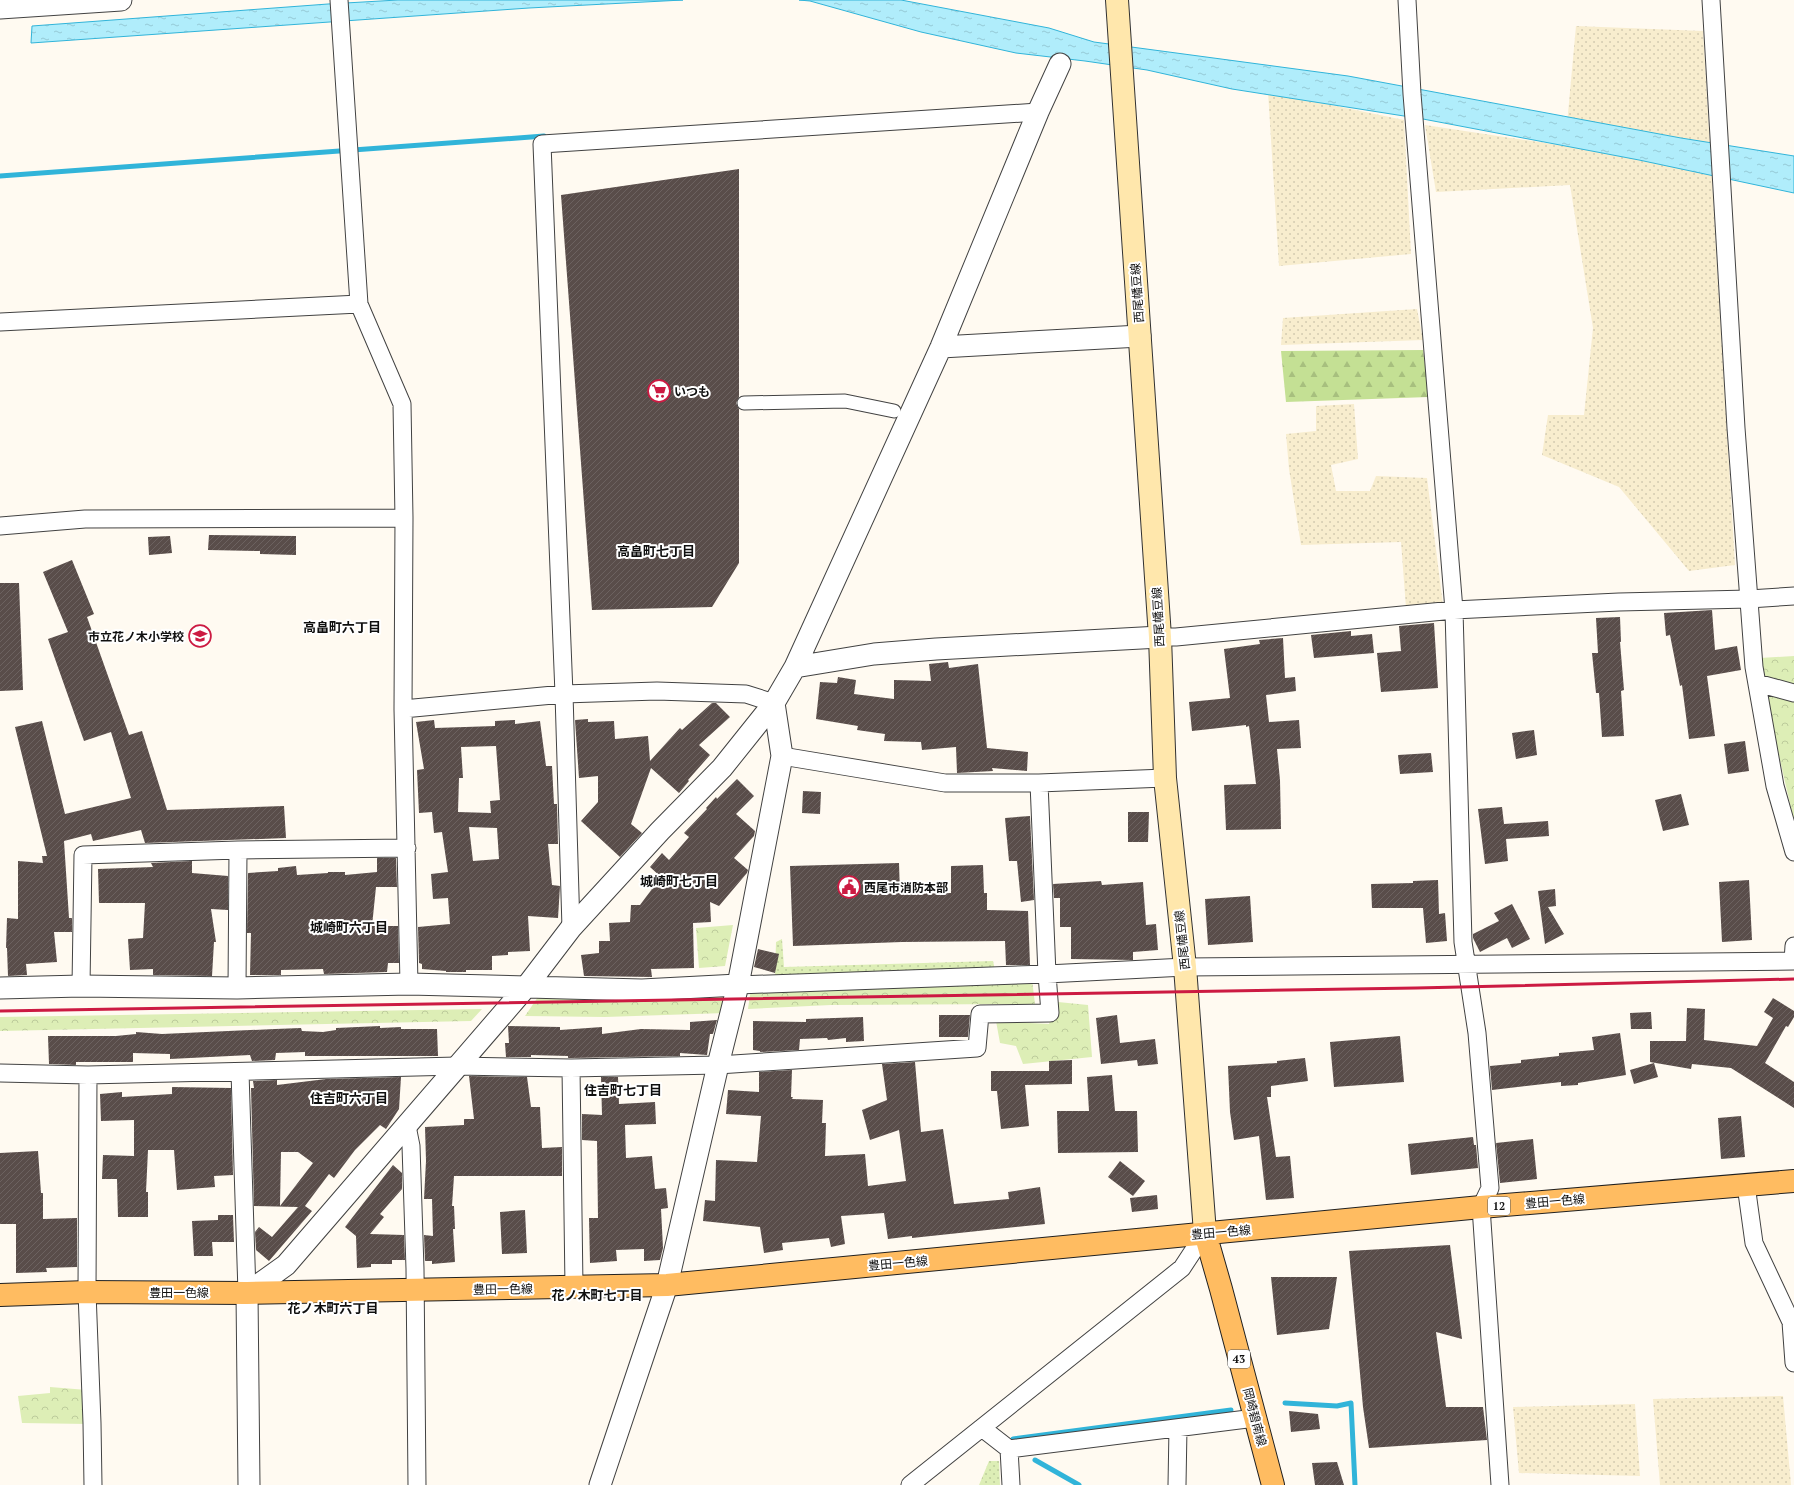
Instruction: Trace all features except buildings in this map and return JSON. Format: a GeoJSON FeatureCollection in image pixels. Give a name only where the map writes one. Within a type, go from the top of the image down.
{"type":"FeatureCollection","features":[{"type":"Feature","properties":{"kind":"main road","name":"西尾幡豆線"},"geometry":{"type":"LineString","coordinates":[[1117,0],[1160,637],[1165,778],[1185,967],[1205,1233]]}},
{"type":"Feature","properties":{"kind":"main road","name":"豊田一色線"},"geometry":{"type":"LineString","coordinates":[[0,1295],[87,1292],[416,1290],[668,1285],[1482,1207],[1746,1185],[1792,1178]]}},
{"type":"Feature","properties":{"kind":"main road","name":"岡崎碧南線"},"geometry":{"type":"LineString","coordinates":[[1205,1233],[1272,1485]]}},
{"type":"Feature","properties":{"kind":"street"},"geometry":{"type":"LineString","coordinates":[[0,8],[39,3],[121,0]]}},
{"type":"Feature","properties":{"kind":"street"},"geometry":{"type":"LineString","coordinates":[[339,0],[359,304],[402,404],[404,518],[403,709],[409,984]]}},
{"type":"Feature","properties":{"kind":"street"},"geometry":{"type":"LineString","coordinates":[[1407,0],[1413,102],[1454,610],[1463,942],[1477,1033],[1490,1188],[1482,1207],[1500,1485]]}},
{"type":"Feature","properties":{"kind":"street"},"geometry":{"type":"LineString","coordinates":[[1712,0],[1735,420],[1757,683],[1776,786],[1794,852]]}},
{"type":"Feature","properties":{"kind":"street"},"geometry":{"type":"LineString","coordinates":[[247,1292],[286,1266],[526,987],[571,928],[660,831],[722,768],[774,703],[795,667],[941,347],[1038,112],[1060,64]]}},
{"type":"Feature","properties":{"kind":"street"},"geometry":{"type":"LineString","coordinates":[[571,928],[564,694],[542,144],[1038,112]]}},
{"type":"Feature","properties":{"kind":"street"},"geometry":{"type":"LineString","coordinates":[[0,322],[359,304]]}},
{"type":"Feature","properties":{"kind":"street"},"geometry":{"type":"LineString","coordinates":[[941,347],[1140,336]]}},
{"type":"Feature","properties":{"kind":"street"},"geometry":{"type":"LineString","coordinates":[[744,403],[845,401],[894,411]]}},
{"type":"Feature","properties":{"kind":"street"},"geometry":{"type":"LineString","coordinates":[[0,526],[86,519],[404,518]]}},
{"type":"Feature","properties":{"kind":"street"},"geometry":{"type":"LineString","coordinates":[[795,667],[874,654],[936,649],[1176,637],[1454,610],[1619,602],[1749,599],[1794,596]]}},
{"type":"Feature","properties":{"kind":"street"},"geometry":{"type":"LineString","coordinates":[[1757,683],[1794,693]]}},
{"type":"Feature","properties":{"kind":"street"},"geometry":{"type":"LineString","coordinates":[[403,709],[564,694],[657,691],[746,694],[774,703]]}},
{"type":"Feature","properties":{"kind":"street"},"geometry":{"type":"LineString","coordinates":[[600,1485],[668,1285],[738,985],[782,756],[774,703]]}},
{"type":"Feature","properties":{"kind":"street"},"geometry":{"type":"LineString","coordinates":[[782,756],[946,783],[1039,783],[1165,778]]}},
{"type":"Feature","properties":{"kind":"street"},"geometry":{"type":"LineString","coordinates":[[0,1073],[88,1075],[457,1066],[570,1068],[718,1066],[977,1048],[980,1014],[1050,1013],[1039,783]]}},
{"type":"Feature","properties":{"kind":"street"},"geometry":{"type":"LineString","coordinates":[[81,986],[83,855],[238,850],[407,848]]}},
{"type":"Feature","properties":{"kind":"street"},"geometry":{"type":"LineString","coordinates":[[238,850],[238,988]]}},
{"type":"Feature","properties":{"kind":"street"},"geometry":{"type":"LineString","coordinates":[[0,988],[81,986],[238,988],[409,984],[642,990],[1185,967],[1466,965],[1794,956]]}},
{"type":"Feature","properties":{"kind":"street"},"geometry":{"type":"LineString","coordinates":[[570,1068],[574,1287]]}},
{"type":"Feature","properties":{"kind":"street"},"geometry":{"type":"LineString","coordinates":[[240,1072],[247,1292],[249,1485]]}},
{"type":"Feature","properties":{"kind":"street"},"geometry":{"type":"LineString","coordinates":[[88,1075],[87,1292],[93,1485]]}},
{"type":"Feature","properties":{"kind":"street"},"geometry":{"type":"LineString","coordinates":[[408,1126],[411,1146],[416,1290],[417,1485]]}},
{"type":"Feature","properties":{"kind":"street"},"geometry":{"type":"LineString","coordinates":[[1746,1185],[1754,1243],[1791,1322],[1794,1363]]}},
{"type":"Feature","properties":{"kind":"street"},"geometry":{"type":"LineString","coordinates":[[910,1485],[1182,1268],[1205,1233]]}},
{"type":"Feature","properties":{"kind":"street"},"geometry":{"type":"LineString","coordinates":[[982,1428],[1009,1449],[1255,1418]]}},
{"type":"Feature","properties":{"kind":"street"},"geometry":{"type":"LineString","coordinates":[[1177,1485],[1178,1428]]}},
{"type":"Feature","properties":{"kind":"street"},"geometry":{"type":"LineString","coordinates":[[1009,1449],[1011,1485]]}},
{"type":"Feature","properties":{"kind":"shaded area"},"geometry":{"type":"Polygon","coordinates":[[[1576,26],[1703,31],[1735,565],[1689,571],[1619,487],[1542,455],[1548,415],[1584,415],[1593,328],[1570,185],[1436,192],[1425,125],[1565,146],[1576,26]]]}},
{"type":"Feature","properties":{"kind":"shaded area"},"geometry":{"type":"Polygon","coordinates":[[[1268,92],[1404,120],[1411,254],[1279,266],[1268,92]]]}},
{"type":"Feature","properties":{"kind":"shaded area"},"geometry":{"type":"Polygon","coordinates":[[[1417,309],[1423,340],[1281,345],[1283,318],[1417,309]]]}},
{"type":"Feature","properties":{"kind":"shaded area"},"geometry":{"type":"Polygon","coordinates":[[[1354,404],[1358,459],[1331,465],[1336,491],[1370,491],[1376,476],[1427,478],[1443,605],[1406,608],[1401,542],[1301,545],[1289,469],[1286,434],[1316,431],[1316,406],[1354,404]]]}},
{"type":"Feature","properties":{"kind":"shaded area"},"geometry":{"type":"Polygon","coordinates":[[[1783,1396],[1791,1485],[1660,1485],[1653,1399],[1783,1396]]]}},
{"type":"Feature","properties":{"kind":"shaded area"},"geometry":{"type":"Polygon","coordinates":[[[1635,1404],[1640,1476],[1519,1473],[1513,1407],[1635,1404]]]}},
{"type":"Feature","properties":{"kind":"green space"},"geometry":{"type":"Polygon","coordinates":[[[1423,350],[1429,397],[1286,402],[1281,351],[1423,350]]]}},
{"type":"Feature","properties":{"kind":"green space"},"geometry":{"type":"Polygon","coordinates":[[[1794,656],[1794,688],[1761,679],[1760,658],[1794,656]]]}},
{"type":"Feature","properties":{"kind":"green space"},"geometry":{"type":"Polygon","coordinates":[[[1765,691],[1794,701],[1794,821],[1777,747],[1775,747],[1765,691]]]}},
{"type":"Feature","properties":{"kind":"green space"},"geometry":{"type":"Polygon","coordinates":[[[733,925],[725,966],[699,968],[696,928],[733,925]]]}},
{"type":"Feature","properties":{"kind":"green space"},"geometry":{"type":"Polygon","coordinates":[[[782,939],[784,967],[993,961],[995,970],[775,976],[776,942],[782,939]]]}},
{"type":"Feature","properties":{"kind":"green space"},"geometry":{"type":"Polygon","coordinates":[[[1032,980],[1035,1004],[831,1005],[748,1009],[751,988],[1032,980]]]}},
{"type":"Feature","properties":{"kind":"green space"},"geometry":{"type":"Polygon","coordinates":[[[731,991],[725,1013],[605,1017],[525,1016],[540,994],[731,991]]]}},
{"type":"Feature","properties":{"kind":"green space"},"geometry":{"type":"Polygon","coordinates":[[[1058,1002],[1088,1005],[1092,1057],[1023,1064],[1016,1046],[1000,1043],[996,1021],[1049,1024],[1058,1002]]]}},
{"type":"Feature","properties":{"kind":"green space"},"geometry":{"type":"Polygon","coordinates":[[[482,1009],[471,1021],[0,1031],[0,1017],[482,1009]]]}},
{"type":"Feature","properties":{"kind":"green space"},"geometry":{"type":"Polygon","coordinates":[[[50,1387],[87,1390],[88,1424],[22,1423],[18,1396],[50,1393],[50,1387]]]}},
{"type":"Feature","properties":{"kind":"green space"},"geometry":{"type":"Polygon","coordinates":[[[989,1461],[999,1461],[1000,1485],[979,1485],[989,1461]]]}},
{"type":"Feature","properties":{"kind":"water"},"geometry":{"type":"Polygon","coordinates":[[[398,0],[683,0],[529,8],[31,43],[32,26],[398,0]]]}},
{"type":"Feature","properties":{"kind":"water"},"geometry":{"type":"Polygon","coordinates":[[[799,0],[901,0],[1049,28],[1094,42],[1348,76],[1681,138],[1794,156],[1794,193],[1639,160],[1423,119],[1232,89],[1147,70],[1016,53],[921,32],[810,1],[799,0]]]}},
{"type":"Feature","properties":{"kind":"waterway"},"geometry":{"type":"LineString","coordinates":[[0,176],[544,136]]}},
{"type":"Feature","properties":{"kind":"waterway"},"geometry":{"type":"LineString","coordinates":[[1285,1403],[1337,1406],[1351,1403],[1355,1485]]}},
{"type":"Feature","properties":{"kind":"waterway"},"geometry":{"type":"LineString","coordinates":[[1013,1439],[1231,1410]]}},
{"type":"Feature","properties":{"kind":"waterway"},"geometry":{"type":"LineString","coordinates":[[1035,1460],[1079,1485]]}},
{"type":"Feature","properties":{"kind":"railway"},"geometry":{"type":"LineString","coordinates":[[0,1011],[1416,988],[1794,979]]}},
{"type":"Feature","properties":{"kind":"place","name":"いつも"},"geometry":{"type":"Point","coordinates":[659,391]}},
{"type":"Feature","properties":{"kind":"place","name":"市立花ノ木小学校"},"geometry":{"type":"Point","coordinates":[200,636]}},
{"type":"Feature","properties":{"kind":"place","name":"西尾市消防本部"},"geometry":{"type":"Point","coordinates":[849,887]}},
{"type":"Feature","properties":{"kind":"district","name":"高畠町七丁目"},"geometry":{"type":"Point","coordinates":[656,551]}},
{"type":"Feature","properties":{"kind":"district","name":"高畠町六丁目"},"geometry":{"type":"Point","coordinates":[342,627]}},
{"type":"Feature","properties":{"kind":"district","name":"城崎町七丁目"},"geometry":{"type":"Point","coordinates":[679,881]}},
{"type":"Feature","properties":{"kind":"district","name":"城崎町六丁目"},"geometry":{"type":"Point","coordinates":[349,927]}},
{"type":"Feature","properties":{"kind":"district","name":"住吉町七丁目"},"geometry":{"type":"Point","coordinates":[623,1090]}},
{"type":"Feature","properties":{"kind":"district","name":"住吉町六丁目"},"geometry":{"type":"Point","coordinates":[349,1098]}},
{"type":"Feature","properties":{"kind":"district","name":"花ノ木町七丁目"},"geometry":{"type":"Point","coordinates":[597,1295]}},
{"type":"Feature","properties":{"kind":"district","name":"花ノ木町六丁目"},"geometry":{"type":"Point","coordinates":[333,1308]}}]}
